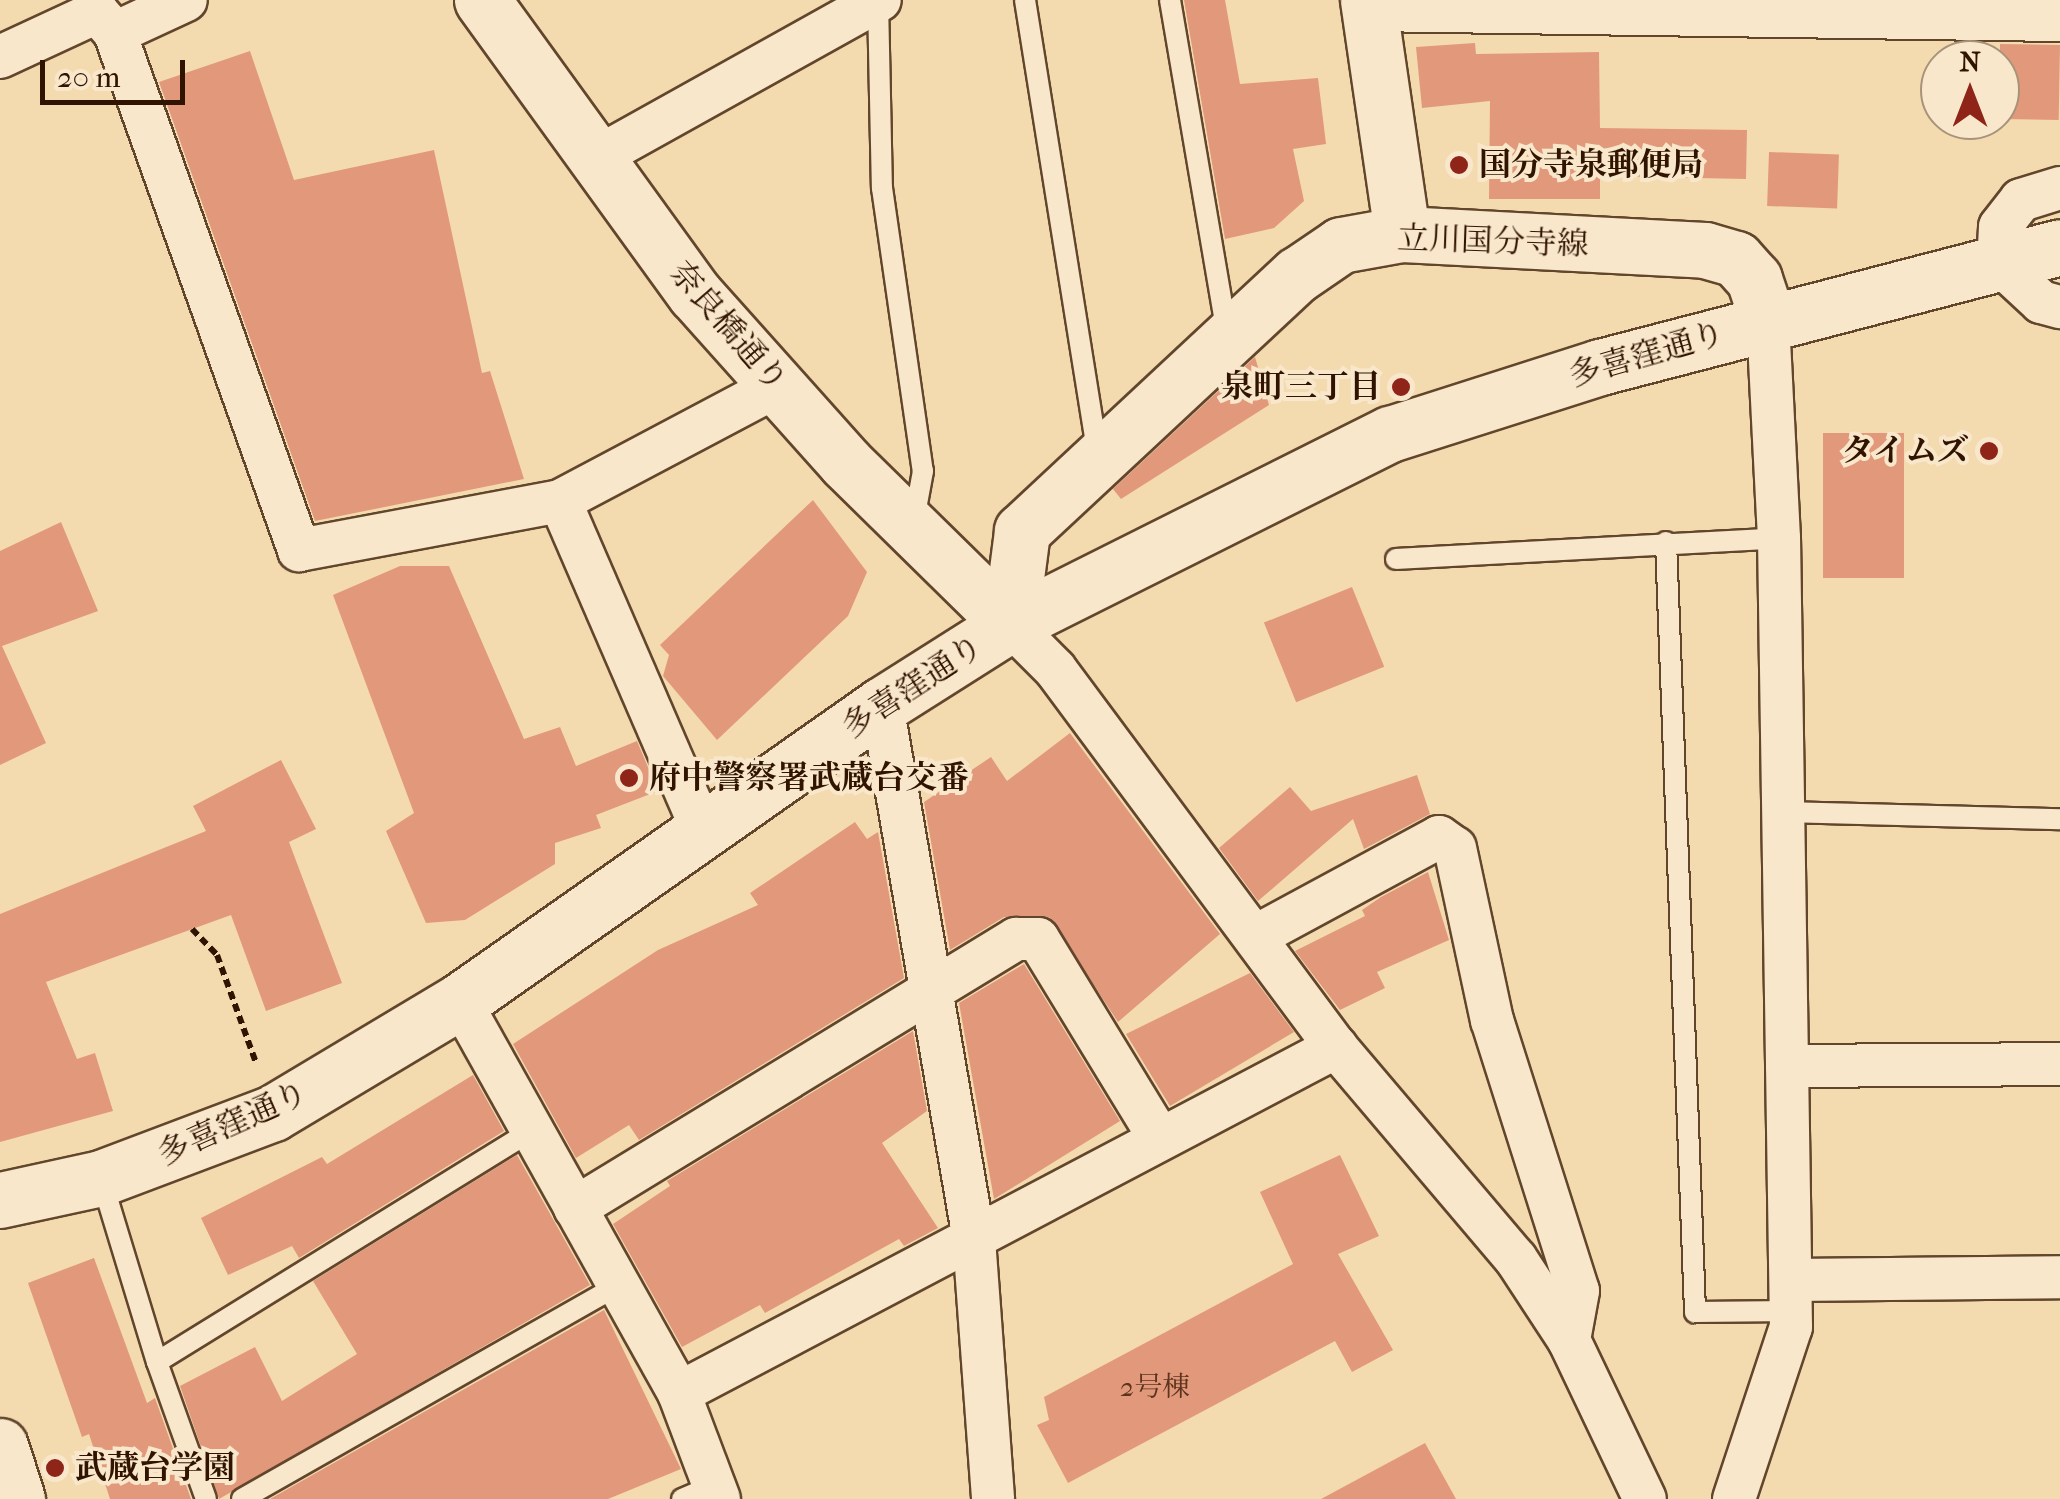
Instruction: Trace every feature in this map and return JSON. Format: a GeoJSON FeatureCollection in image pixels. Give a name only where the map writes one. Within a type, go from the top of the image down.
{"type":"FeatureCollection","features":[{"type":"Feature","properties":{"kind":"main road","name":"奈良橋通り"},"geometry":{"type":"LineString","coordinates":[[482,0],[695,294],[777,386],[1010,624]]}},
{"type":"Feature","properties":{"kind":"main road"},"geometry":{"type":"LineString","coordinates":[[1369,5],[1402,234]]}},
{"type":"Feature","properties":{"kind":"main road","name":"立川国分寺線"},"geometry":{"type":"LineString","coordinates":[[1010,624],[1022,531],[1228,339],[1341,245],[1402,234],[1705,250],[1736,259],[1754,280],[1768,320]]}},
{"type":"Feature","properties":{"kind":"main road"},"geometry":{"type":"LineString","coordinates":[[1768,320],[2060,247]]}},
{"type":"Feature","properties":{"kind":"main road","name":"多喜窪通り"},"geometry":{"type":"LineString","coordinates":[[0,1200],[101,1178],[273,1112],[460,1002],[882,705],[1010,624],[1390,434],[1768,320]]}},
{"type":"Feature","properties":{"kind":"main road"},"geometry":{"type":"LineString","coordinates":[[0,1446],[17,1499]]}},
{"type":"Feature","properties":{"kind":"street"},"geometry":{"type":"LineString","coordinates":[[115,33],[186,0]]}},
{"type":"Feature","properties":{"kind":"street"},"geometry":{"type":"LineString","coordinates":[[594,158],[879,0]]}},
{"type":"Feature","properties":{"kind":"street"},"geometry":{"type":"LineString","coordinates":[[1369,5],[2060,20]]}},
{"type":"Feature","properties":{"kind":"street"},"geometry":{"type":"LineString","coordinates":[[0,57],[97,12],[115,33],[299,550],[560,501],[777,386]]}},
{"type":"Feature","properties":{"kind":"street"},"geometry":{"type":"LineString","coordinates":[[2060,188],[2022,200],[2000,227],[1998,262],[2041,302],[2060,306]]}},
{"type":"Feature","properties":{"kind":"street"},"geometry":{"type":"LineString","coordinates":[[1734,1499],[1792,1296],[1779,538],[1768,320]]}},
{"type":"Feature","properties":{"kind":"street"},"geometry":{"type":"LineString","coordinates":[[560,501],[704,833]]}},
{"type":"Feature","properties":{"kind":"street"},"geometry":{"type":"LineString","coordinates":[[1010,624],[1055,669],[1258,935],[1336,1046],[1516,1259],[1568,1340],[1645,1499]]}},
{"type":"Feature","properties":{"kind":"street"},"geometry":{"type":"LineString","coordinates":[[882,705],[974,1239],[992,1499]]}},
{"type":"Feature","properties":{"kind":"street"},"geometry":{"type":"LineString","coordinates":[[1258,935],[1439,837],[1455,848],[1492,1020],[1578,1292],[1568,1340]]}},
{"type":"Feature","properties":{"kind":"street"},"geometry":{"type":"LineString","coordinates":[[576,1208],[1016,938],[1038,940],[1159,1137]]}},
{"type":"Feature","properties":{"kind":"street"},"geometry":{"type":"LineString","coordinates":[[460,1002],[679,1393],[705,1495]]}},
{"type":"Feature","properties":{"kind":"street"},"geometry":{"type":"LineString","coordinates":[[679,1393],[1336,1046]]}},
{"type":"Feature","properties":{"kind":"street"},"geometry":{"type":"LineString","coordinates":[[1788,1066],[2060,1064]]}},
{"type":"Feature","properties":{"kind":"street"},"geometry":{"type":"LineString","coordinates":[[1792,1296],[2060,1277]]}},
{"type":"Feature","properties":{"kind":"lane"},"geometry":{"type":"LineString","coordinates":[[879,0],[882,188],[923,471],[913,527]]}},
{"type":"Feature","properties":{"kind":"lane"},"geometry":{"type":"LineString","coordinates":[[1025,0],[1099,460]]}},
{"type":"Feature","properties":{"kind":"lane"},"geometry":{"type":"LineString","coordinates":[[1170,0],[1228,339]]}},
{"type":"Feature","properties":{"kind":"lane"},"geometry":{"type":"LineString","coordinates":[[1396,559],[1779,538]]}},
{"type":"Feature","properties":{"kind":"lane"},"geometry":{"type":"LineString","coordinates":[[1666,542],[1696,1312],[1792,1296]]}},
{"type":"Feature","properties":{"kind":"lane"},"geometry":{"type":"LineString","coordinates":[[1784,812],[2060,819]]}},
{"type":"Feature","properties":{"kind":"lane"},"geometry":{"type":"LineString","coordinates":[[157,1362],[532,1130]]}},
{"type":"Feature","properties":{"kind":"lane"},"geometry":{"type":"LineString","coordinates":[[101,1178],[157,1362],[206,1499]]}},
{"type":"Feature","properties":{"kind":"lane"},"geometry":{"type":"LineString","coordinates":[[242,1499],[619,1285]]}},
{"type":"Feature","properties":{"kind":"path"},"geometry":{"type":"LineString","coordinates":[[192,929],[216,955],[258,1069]]}},
{"type":"Feature","properties":{"kind":"building"},"geometry":{"type":"Polygon","coordinates":[[[1184,0],[1225,0],[1240,84],[1318,78],[1326,144],[1293,149],[1304,201],[1274,228],[1225,239],[1184,0]]]}},
{"type":"Feature","properties":{"kind":"building"},"geometry":{"type":"Polygon","coordinates":[[[1475,43],[1476,54],[1599,52],[1600,128],[1747,130],[1746,179],[1600,176],[1600,199],[1489,199],[1490,101],[1422,108],[1416,47],[1475,43]]]}},
{"type":"Feature","properties":{"kind":"building"},"geometry":{"type":"Polygon","coordinates":[[[2020,44],[2060,45],[2059,120],[2020,119],[2020,44]]]}},
{"type":"Feature","properties":{"kind":"building"},"geometry":{"type":"Polygon","coordinates":[[[250,51],[294,180],[434,150],[482,373],[490,371],[524,479],[315,521],[159,82],[250,51]]]}},
{"type":"Feature","properties":{"kind":"building"},"geometry":{"type":"Polygon","coordinates":[[[1769,152],[1839,154],[1837,208],[1767,206],[1769,152]]]}},
{"type":"Feature","properties":{"kind":"building"},"geometry":{"type":"Polygon","coordinates":[[[1255,357],[1269,405],[1121,499],[1113,489],[1255,357]]]}},
{"type":"Feature","properties":{"kind":"building"},"geometry":{"type":"Polygon","coordinates":[[[1823,433],[1904,433],[1904,578],[1823,578],[1823,433]]]}},
{"type":"Feature","properties":{"kind":"building"},"geometry":{"type":"Polygon","coordinates":[[[813,500],[867,572],[848,616],[717,740],[663,676],[669,655],[660,645],[813,500]]]}},
{"type":"Feature","properties":{"kind":"building"},"geometry":{"type":"Polygon","coordinates":[[[61,522],[98,611],[2,646],[46,743],[0,765],[0,551],[61,522]]]}},
{"type":"Feature","properties":{"kind":"building"},"geometry":{"type":"Polygon","coordinates":[[[400,566],[449,566],[524,739],[560,727],[576,766],[637,741],[658,791],[596,815],[601,828],[555,843],[555,864],[465,920],[426,923],[386,831],[414,813],[333,595],[400,566]]]}},
{"type":"Feature","properties":{"kind":"building"},"geometry":{"type":"Polygon","coordinates":[[[1352,587],[1384,667],[1296,702],[1264,623],[1352,587]]]}},
{"type":"Feature","properties":{"kind":"building"},"geometry":{"type":"Polygon","coordinates":[[[1070,733],[1220,934],[1118,1022],[1049,917],[1004,917],[950,950],[924,802],[991,757],[1007,781],[1070,733]]]}},
{"type":"Feature","properties":{"kind":"building"},"geometry":{"type":"Polygon","coordinates":[[[281,760],[316,829],[289,842],[342,983],[266,1011],[231,915],[46,982],[77,1059],[95,1053],[113,1111],[0,1142],[0,914],[206,831],[193,806],[281,760]]]}},
{"type":"Feature","properties":{"kind":"building"},"geometry":{"type":"Polygon","coordinates":[[[1417,775],[1430,814],[1364,849],[1353,819],[1258,901],[1219,848],[1290,787],[1311,811],[1417,775]]]}},
{"type":"Feature","properties":{"kind":"building"},"geometry":{"type":"Polygon","coordinates":[[[855,822],[867,839],[878,832],[904,978],[639,1140],[629,1125],[576,1158],[513,1044],[658,950],[758,905],[750,893],[855,822]]]}},
{"type":"Feature","properties":{"kind":"building"},"geometry":{"type":"Polygon","coordinates":[[[1428,872],[1449,940],[1377,972],[1385,988],[1340,1010],[1295,951],[1365,916],[1362,910],[1428,872]]]}},
{"type":"Feature","properties":{"kind":"building"},"geometry":{"type":"Polygon","coordinates":[[[1024,964],[1120,1121],[994,1199],[959,1003],[1024,964]]]}},
{"type":"Feature","properties":{"kind":"building"},"geometry":{"type":"Polygon","coordinates":[[[1250,973],[1294,1032],[1170,1106],[1126,1034],[1250,973]]]}},
{"type":"Feature","properties":{"kind":"building"},"geometry":{"type":"Polygon","coordinates":[[[913,1031],[927,1111],[882,1143],[938,1228],[904,1246],[899,1239],[765,1313],[760,1305],[682,1347],[613,1224],[670,1186],[667,1181],[913,1031]]]}},
{"type":"Feature","properties":{"kind":"building"},"geometry":{"type":"Polygon","coordinates":[[[473,1075],[504,1131],[299,1258],[292,1246],[228,1275],[201,1218],[322,1157],[327,1164],[473,1075]]]}},
{"type":"Feature","properties":{"kind":"building"},"geometry":{"type":"Polygon","coordinates":[[[517,1155],[590,1285],[219,1499],[180,1386],[255,1347],[282,1401],[357,1354],[313,1281],[517,1155]]]}},
{"type":"Feature","properties":{"kind":"building"},"geometry":{"type":"Polygon","coordinates":[[[1340,1155],[1379,1236],[1338,1254],[1393,1350],[1352,1372],[1335,1341],[1068,1483],[1037,1425],[1049,1420],[1044,1397],[1293,1264],[1260,1192],[1340,1155]]]}},
{"type":"Feature","properties":{"kind":"building"},"geometry":{"type":"Polygon","coordinates":[[[94,1258],[147,1403],[155,1398],[191,1499],[110,1499],[89,1434],[82,1437],[28,1283],[94,1258]]]}},
{"type":"Feature","properties":{"kind":"building"},"geometry":{"type":"Polygon","coordinates":[[[604,1310],[681,1469],[608,1499],[270,1499],[604,1310]]]}},
{"type":"Feature","properties":{"kind":"building"},"geometry":{"type":"Polygon","coordinates":[[[1425,1443],[1456,1499],[1321,1499],[1425,1443]]]}},
{"type":"Feature","properties":{"kind":"place","name":"国分寺泉郵便局"},"geometry":{"type":"Point","coordinates":[1459,165]}},
{"type":"Feature","properties":{"kind":"place","name":"泉町三丁目"},"geometry":{"type":"Point","coordinates":[1401,387]}},
{"type":"Feature","properties":{"kind":"place","name":"タイムズ"},"geometry":{"type":"Point","coordinates":[1989,451]}},
{"type":"Feature","properties":{"kind":"place","name":"府中警察署武蔵台交番"},"geometry":{"type":"Point","coordinates":[629,778]}},
{"type":"Feature","properties":{"kind":"place","name":"武蔵台学園"},"geometry":{"type":"Point","coordinates":[55,1468]}}]}
